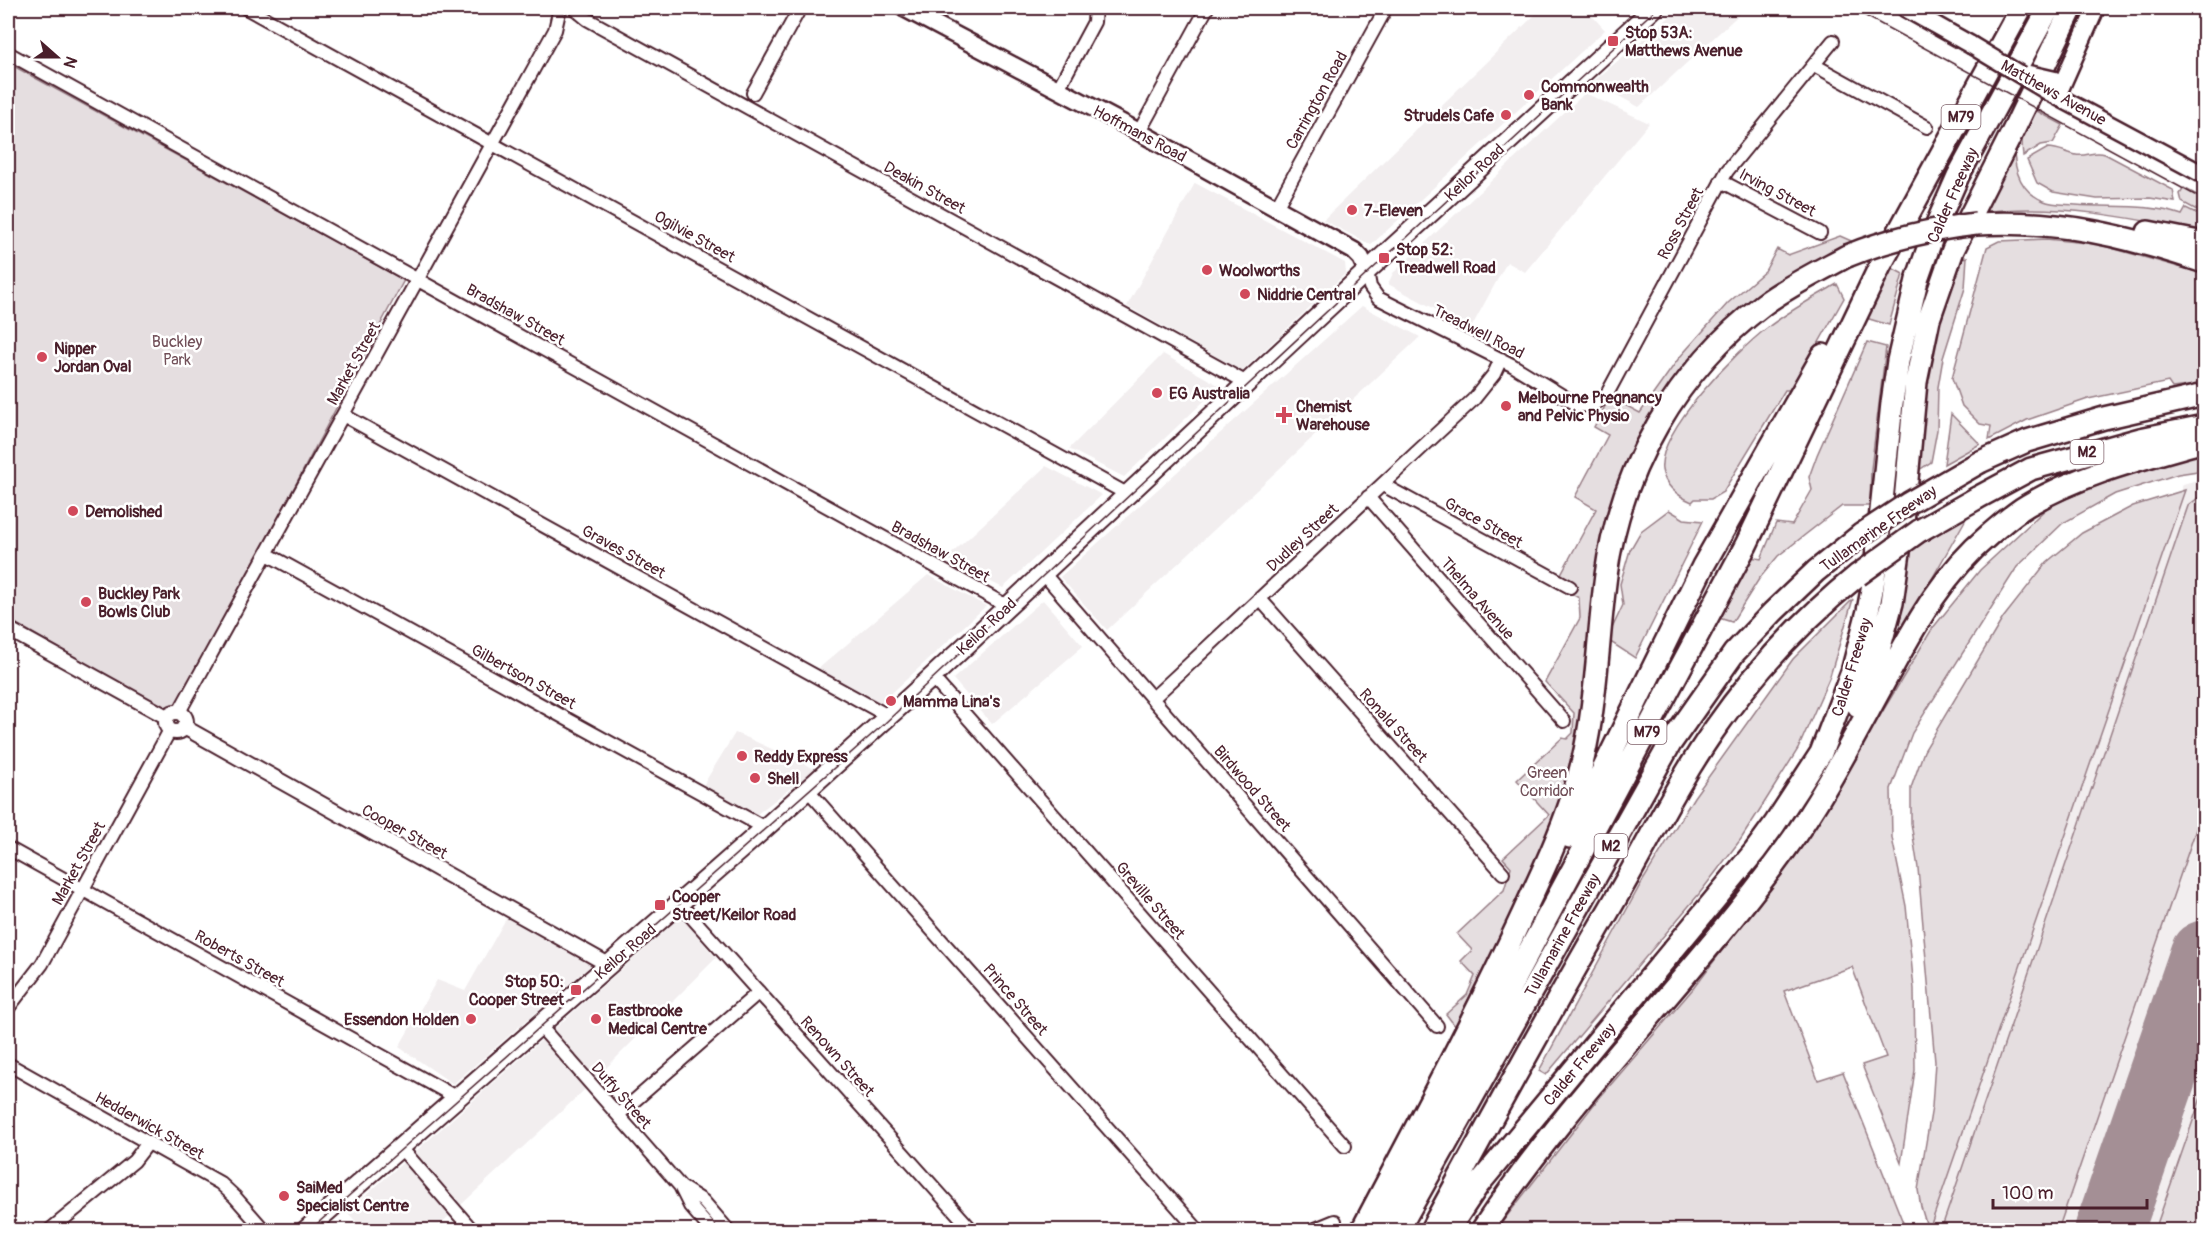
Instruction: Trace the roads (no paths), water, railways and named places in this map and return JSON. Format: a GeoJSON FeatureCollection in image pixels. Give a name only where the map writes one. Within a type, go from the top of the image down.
{"type":"FeatureCollection","features":[{"type":"Feature","properties":{"kind":"highway","name":"Calder Freeway"},"geometry":{"type":"LineString","coordinates":[[1380,1230],[1746,545],[1880,266],[2021,8]]}},
{"type":"Feature","properties":{"kind":"highway","name":"Calder Freeway"},"geometry":{"type":"LineString","coordinates":[[1448,1230],[1478,1185],[1755,851],[1781,816],[1821,753],[1852,672],[1868,612],[1880,541],[1892,403],[1900,351],[1917,280],[1953,187],[2049,8]]}},
{"type":"Feature","properties":{"kind":"highway"},"geometry":{"type":"LineString","coordinates":[[1812,807],[1859,703],[1879,650],[1889,614],[1897,576],[1919,360],[1942,278],[1961,229],[2002,154],[2072,8]]}},
{"type":"Feature","properties":{"kind":"highway"},"geometry":{"type":"LineString","coordinates":[[1498,968],[1552,851],[1580,772],[1593,706],[1608,558],[1622,502],[1645,447],[1664,413],[1686,382],[1736,327],[1791,286],[1847,256],[1906,236],[1950,226],[2042,224],[2139,231],[2205,243]]}},
{"type":"Feature","properties":{"kind":"highway"},"geometry":{"type":"LineString","coordinates":[[2090,229],[2119,235],[2205,262]]}},
{"type":"Feature","properties":{"kind":"highway"},"geometry":{"type":"LineString","coordinates":[[1362,1230],[1498,968],[1579,820],[1703,566],[1832,339],[1880,266]]}},
{"type":"Feature","properties":{"kind":"highway","name":"Tullamarine Freeway"},"geometry":{"type":"LineString","coordinates":[[1398,1230],[1670,744],[1734,653],[1773,612],[1816,571],[1862,534],[1909,503],[1980,462],[2027,441],[2103,418],[2205,395]]}},
{"type":"Feature","properties":{"kind":"highway","name":"Tullamarine Freeway"},"geometry":{"type":"LineString","coordinates":[[1431,1230],[1579,962],[1712,732],[1741,692],[1819,606],[1857,575],[1919,531],[2031,469],[2140,439],[2205,426]]}},
{"type":"Feature","properties":{"kind":"highway"},"geometry":{"type":"LineString","coordinates":[[1482,1230],[1571,1112],[1786,849],[1916,623],[1943,583],[1986,537],[2026,506],[2068,484],[2205,441]]}},
{"type":"Feature","properties":{"kind":"highway"},"geometry":{"type":"LineString","coordinates":[[1463,1230],[1492,1188],[1536,1132],[1728,905],[1784,825],[1821,753]]}},
{"type":"Feature","properties":{"kind":"main road","name":"Hoffmans Road"},"geometry":{"type":"LineString","coordinates":[[904,8],[1138,132],[1353,251],[1361,258],[1367,271]]}},
{"type":"Feature","properties":{"kind":"main road","name":"Keilor Road"},"geometry":{"type":"LineString","coordinates":[[306,1230],[765,828],[932,677],[1367,271],[1654,8]]}},
{"type":"Feature","properties":{"kind":"main road","name":"Matthews Avenue"},"geometry":{"type":"LineString","coordinates":[[1905,8],[2011,69],[2057,85],[2205,175]]}},
{"type":"Feature","properties":{"kind":"main road"},"geometry":{"type":"LineString","coordinates":[[2057,85],[2096,8]]}},
{"type":"Feature","properties":{"kind":"street","name":"Ogilvie Street"},"geometry":{"type":"LineString","coordinates":[[246,8],[1127,494]]}},
{"type":"Feature","properties":{"kind":"street"},"geometry":{"type":"LineString","coordinates":[[753,93],[800,8]]}},
{"type":"Feature","properties":{"kind":"street"},"geometry":{"type":"LineString","coordinates":[[1058,89],[1094,22],[1095,8]]}},
{"type":"Feature","properties":{"kind":"street"},"geometry":{"type":"LineString","coordinates":[[1138,132],[1207,8]]}},
{"type":"Feature","properties":{"kind":"street","name":"Carrington Road"},"geometry":{"type":"LineString","coordinates":[[1276,208],[1386,8]]}},
{"type":"Feature","properties":{"kind":"street","name":"Market Street"},"geometry":{"type":"LineString","coordinates":[[8,1008],[42,964],[172,720],[267,554],[494,144],[565,10]]}},
{"type":"Feature","properties":{"kind":"street","name":"Deakin Street"},"geometry":{"type":"LineString","coordinates":[[565,10],[587,19],[1247,383]]}},
{"type":"Feature","properties":{"kind":"street","name":"Ross Street"},"geometry":{"type":"LineString","coordinates":[[1590,405],[1598,402],[1606,394],[1731,165],[1833,41]]}},
{"type":"Feature","properties":{"kind":"street","name":"Bradshaw Street"},"geometry":{"type":"LineString","coordinates":[[8,53],[1007,606]]}},
{"type":"Feature","properties":{"kind":"street"},"geometry":{"type":"LineString","coordinates":[[1814,64],[1927,127]]}},
{"type":"Feature","properties":{"kind":"street","name":"Irving Street"},"geometry":{"type":"LineString","coordinates":[[1721,181],[1820,233]]}},
{"type":"Feature","properties":{"kind":"street","name":"Treadwell Road"},"geometry":{"type":"LineString","coordinates":[[1367,271],[1370,287],[1378,298],[1506,362],[1567,399],[1581,405],[1590,405]]}},
{"type":"Feature","properties":{"kind":"street","name":"Dudley Street"},"geometry":{"type":"LineString","coordinates":[[1153,698],[1474,399],[1506,362]]}},
{"type":"Feature","properties":{"kind":"street","name":"Graves Street"},"geometry":{"type":"LineString","coordinates":[[343,415],[888,716]]}},
{"type":"Feature","properties":{"kind":"street","name":"Grace Street"},"geometry":{"type":"LineString","coordinates":[[1383,484],[1570,587]]}},
{"type":"Feature","properties":{"kind":"street","name":"Thelma Avenue"},"geometry":{"type":"LineString","coordinates":[[1368,497],[1563,722]]}},
{"type":"Feature","properties":{"kind":"street","name":"Gilbertson Street"},"geometry":{"type":"LineString","coordinates":[[267,554],[765,828]]}},
{"type":"Feature","properties":{"kind":"street","name":"Birdwood Street"},"geometry":{"type":"LineString","coordinates":[[1043,573],[1437,1026]]}},
{"type":"Feature","properties":{"kind":"street","name":"Ronald Street"},"geometry":{"type":"LineString","coordinates":[[1260,599],[1503,873]]}},
{"type":"Feature","properties":{"kind":"street"},"geometry":{"type":"LineString","coordinates":[[8,629],[172,720]]}},
{"type":"Feature","properties":{"kind":"street","name":"Greville Street"},"geometry":{"type":"LineString","coordinates":[[932,677],[1345,1146]]}},
{"type":"Feature","properties":{"kind":"street","name":"Cooper Street"},"geometry":{"type":"LineString","coordinates":[[172,720],[177,732],[184,727],[609,965]]}},
{"type":"Feature","properties":{"kind":"street","name":"Prince Street"},"geometry":{"type":"LineString","coordinates":[[807,789],[1198,1230]]}},
{"type":"Feature","properties":{"kind":"street","name":"Roberts Street"},"geometry":{"type":"LineString","coordinates":[[8,848],[452,1095],[456,1100]]}},
{"type":"Feature","properties":{"kind":"street","name":"Renown Street"},"geometry":{"type":"LineString","coordinates":[[679,903],[972,1230]]}},
{"type":"Feature","properties":{"kind":"street"},"geometry":{"type":"LineString","coordinates":[[618,1115],[759,993]]}},
{"type":"Feature","properties":{"kind":"street","name":"Duffy Street"},"geometry":{"type":"LineString","coordinates":[[540,1026],[680,1186],[690,1206],[711,1230]]}},
{"type":"Feature","properties":{"kind":"street","name":"Hedderwick Street"},"geometry":{"type":"LineString","coordinates":[[8,1064],[220,1183],[264,1230]]}},
{"type":"Feature","properties":{"kind":"street"},"geometry":{"type":"LineString","coordinates":[[50,1230],[134,1161],[148,1143]]}},
{"type":"Feature","properties":{"kind":"street"},"geometry":{"type":"LineString","coordinates":[[401,1148],[472,1230]]}},
{"type":"Feature","properties":{"kind":"street","name":"Duffy Street"},"geometry":{"type":"LineString","coordinates":[[680,1186],[703,1201],[728,1230]]}},
{"type":"Feature","properties":{"kind":"street"},"geometry":{"type":"LineString","coordinates":[[1313,1230],[1335,1221]]}},
{"type":"Feature","properties":{"kind":"tram line"},"geometry":{"type":"LineString","coordinates":[[310,1230],[885,723],[1367,274],[1657,8]]}},
{"type":"Feature","properties":{"kind":"tram line"},"geometry":{"type":"LineString","coordinates":[[1851,8],[2204,200]]}},
{"type":"Feature","properties":{"kind":"place","name":"Stop 53A: Matthews Avenue"},"geometry":{"type":"Point","coordinates":[1613,41]}},
{"type":"Feature","properties":{"kind":"place","name":"Commonwealth Bank"},"geometry":{"type":"Point","coordinates":[1529,95]}},
{"type":"Feature","properties":{"kind":"place","name":"Strudels Cafe"},"geometry":{"type":"Point","coordinates":[1506,115]}},
{"type":"Feature","properties":{"kind":"place","name":"7-Eleven"},"geometry":{"type":"Point","coordinates":[1352,210]}},
{"type":"Feature","properties":{"kind":"place","name":"Stop 52: Treadwell Road"},"geometry":{"type":"Point","coordinates":[1384,258]}},
{"type":"Feature","properties":{"kind":"place","name":"Woolworths"},"geometry":{"type":"Point","coordinates":[1207,270]}},
{"type":"Feature","properties":{"kind":"place","name":"Niddrie Central"},"geometry":{"type":"Point","coordinates":[1245,294]}},
{"type":"Feature","properties":{"kind":"place","name":"Nipper Jordan Oval"},"geometry":{"type":"Point","coordinates":[42,357]}},
{"type":"Feature","properties":{"kind":"place","name":"EG Australia"},"geometry":{"type":"Point","coordinates":[1157,393]}},
{"type":"Feature","properties":{"kind":"place","name":"Melbourne Pregnancy and Pelvic Physio"},"geometry":{"type":"Point","coordinates":[1506,406]}},
{"type":"Feature","properties":{"kind":"place","name":"Chemist Warehouse"},"geometry":{"type":"Point","coordinates":[1284,415]}},
{"type":"Feature","properties":{"kind":"place","name":"Demolished"},"geometry":{"type":"Point","coordinates":[73,511]}},
{"type":"Feature","properties":{"kind":"place","name":"Buckley Park Bowls Club"},"geometry":{"type":"Point","coordinates":[86,602]}},
{"type":"Feature","properties":{"kind":"place","name":"Mamma Lina's"},"geometry":{"type":"Point","coordinates":[891,701]}},
{"type":"Feature","properties":{"kind":"place","name":"Reddy Express"},"geometry":{"type":"Point","coordinates":[742,756]}},
{"type":"Feature","properties":{"kind":"place","name":"Shell"},"geometry":{"type":"Point","coordinates":[755,778]}},
{"type":"Feature","properties":{"kind":"place","name":"Cooper Street/Keilor Road"},"geometry":{"type":"Point","coordinates":[660,905]}},
{"type":"Feature","properties":{"kind":"place","name":"Stop 50: Cooper Street"},"geometry":{"type":"Point","coordinates":[576,990]}},
{"type":"Feature","properties":{"kind":"place","name":"Essendon Holden"},"geometry":{"type":"Point","coordinates":[471,1019]}},
{"type":"Feature","properties":{"kind":"place","name":"Eastbrooke Medical Centre"},"geometry":{"type":"Point","coordinates":[596,1019]}},
{"type":"Feature","properties":{"kind":"place","name":"SaiMed Specialist Centre"},"geometry":{"type":"Point","coordinates":[284,1196]}},
{"type":"Feature","properties":{"kind":"park label","name":"Buckley Park"},"geometry":{"type":"Point","coordinates":[177,350]}},
{"type":"Feature","properties":{"kind":"park label","name":"Green Corridor"},"geometry":{"type":"Point","coordinates":[1547,781]}}]}
